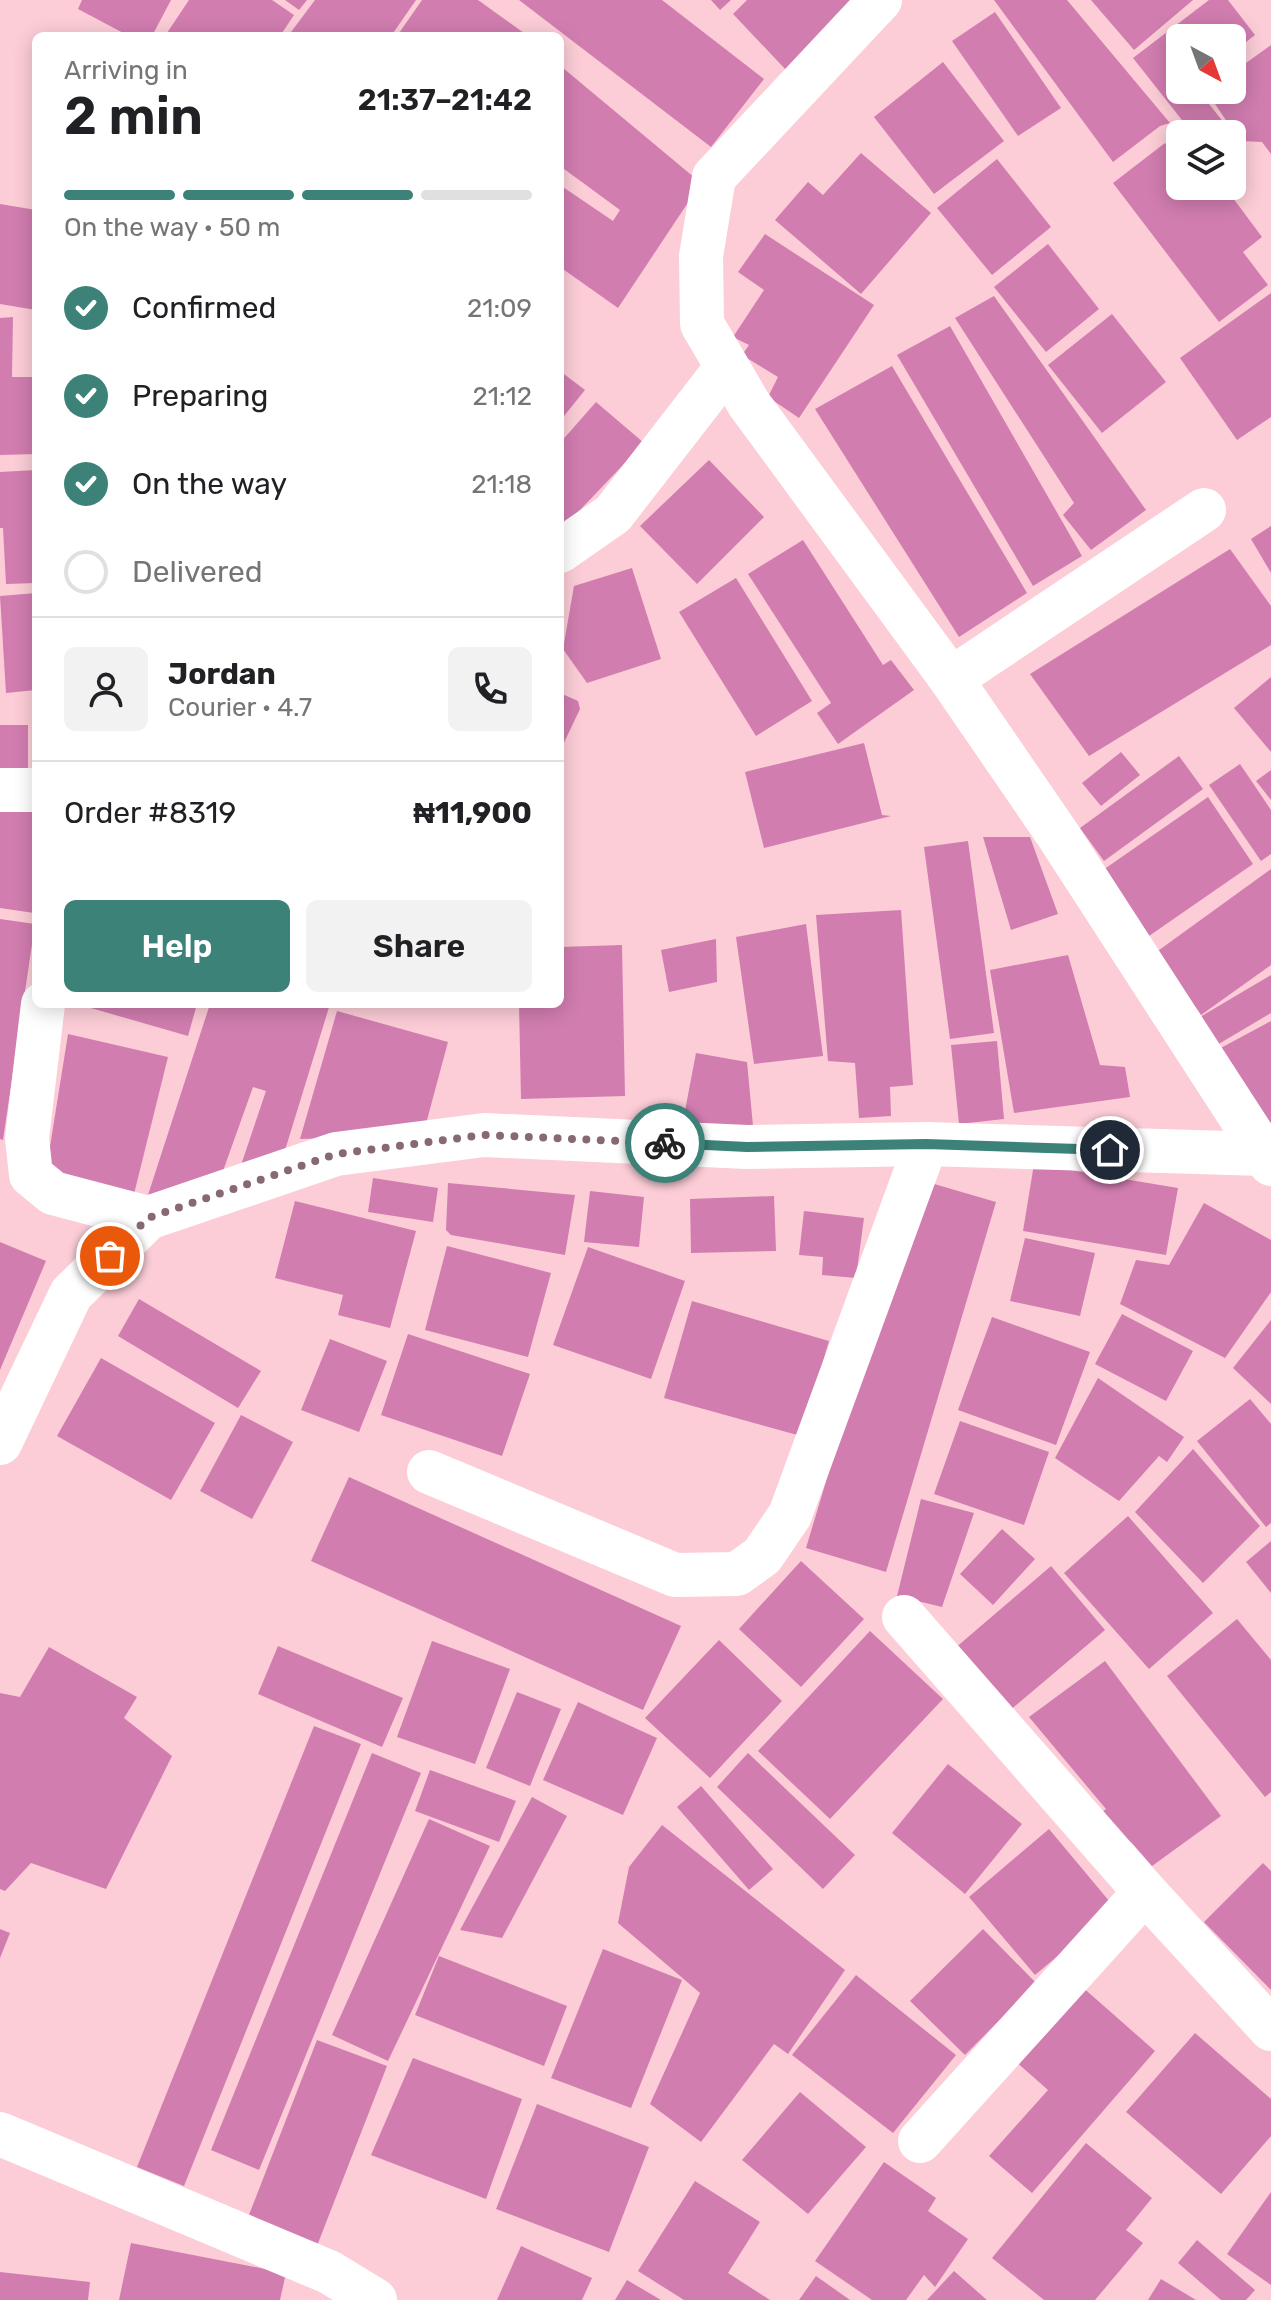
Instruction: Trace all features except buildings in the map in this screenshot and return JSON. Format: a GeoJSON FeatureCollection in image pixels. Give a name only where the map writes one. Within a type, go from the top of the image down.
{"type":"FeatureCollection","features":[{"type":"Feature","properties":{"kind":"street"},"geometry":{"type":"LineString","coordinates":[[880,0],[714,177],[701,256],[702,324],[749,404],[951,679],[1058,835],[1269,1157]]}},
{"type":"Feature","properties":{"kind":"street"},"geometry":{"type":"LineString","coordinates":[[564,548],[613,514],[727,367]]}},
{"type":"Feature","properties":{"kind":"street"},"geometry":{"type":"LineString","coordinates":[[951,679],[1204,510]]}},
{"type":"Feature","properties":{"kind":"street"},"geometry":{"type":"LineString","coordinates":[[0,790],[32,790]]}},
{"type":"Feature","properties":{"kind":"street"},"geometry":{"type":"LineString","coordinates":[[43,1008],[27,1138],[31,1175],[53,1193],[148,1218]]}},
{"type":"Feature","properties":{"kind":"street"},"geometry":{"type":"LineString","coordinates":[[0,1443],[71,1294],[148,1218],[336,1154],[484,1135],[747,1147],[926,1144],[1269,1157]]}},
{"type":"Feature","properties":{"kind":"street"},"geometry":{"type":"LineString","coordinates":[[429,1472],[675,1575],[737,1574],[762,1556],[790,1515],[926,1144]]}},
{"type":"Feature","properties":{"kind":"street"},"geometry":{"type":"LineString","coordinates":[[904,1617],[1145,1892],[1271,2029]]}},
{"type":"Feature","properties":{"kind":"street"},"geometry":{"type":"LineString","coordinates":[[920,2141],[1145,1892]]}},
{"type":"Feature","properties":{"kind":"street"},"geometry":{"type":"LineString","coordinates":[[0,2134],[329,2272],[375,2300]]}},
{"type":"Feature","properties":{"kind":"way so far"},"geometry":{"type":"LineString","coordinates":[[110,1256],[148,1218],[336,1154],[484,1135],[665,1143]]}},
{"type":"Feature","properties":{"kind":"route"},"geometry":{"type":"LineString","coordinates":[[665,1143],[747,1147],[926,1144],[1110,1150]]}}]}
